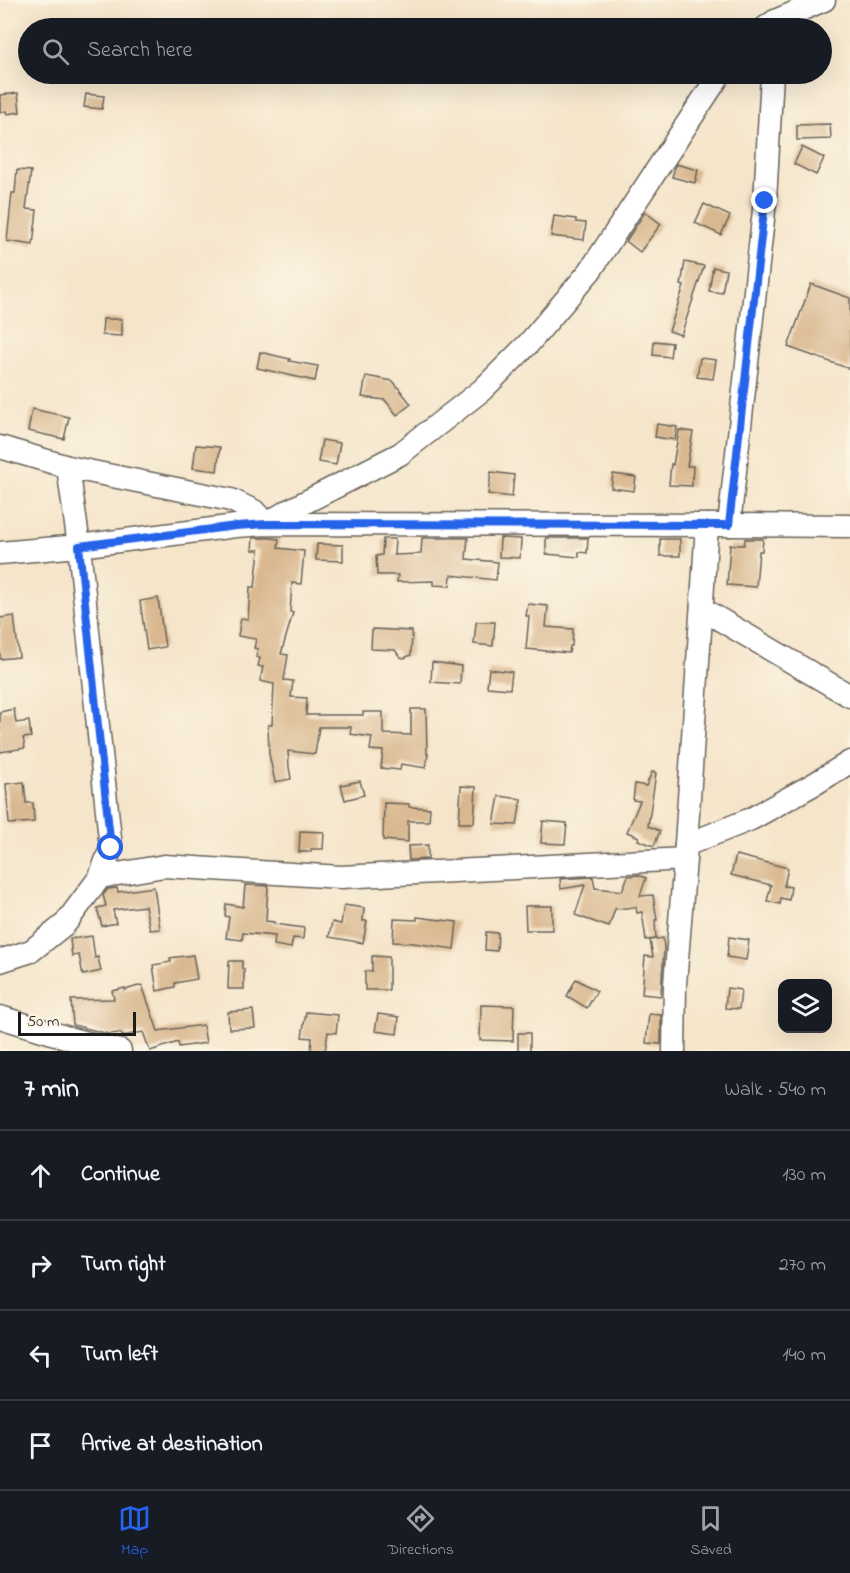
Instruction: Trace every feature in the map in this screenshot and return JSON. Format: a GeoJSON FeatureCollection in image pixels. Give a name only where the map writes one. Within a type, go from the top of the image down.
{"type":"FeatureCollection","features":[{"type":"Feature","properties":{"kind":"street"},"geometry":{"type":"LineString","coordinates":[[777,18],[824,0]]}},
{"type":"Feature","properties":{"kind":"street"},"geometry":{"type":"LineString","coordinates":[[266,524],[400,454],[483,390],[529,343],[590,271],[713,84]]}},
{"type":"Feature","properties":{"kind":"street"},"geometry":{"type":"LineString","coordinates":[[674,1051],[675,984],[702,609],[718,525],[765,201],[771,84]]}},
{"type":"Feature","properties":{"kind":"street"},"geometry":{"type":"LineString","coordinates":[[0,447],[68,467],[231,500],[254,511],[266,524]]}},
{"type":"Feature","properties":{"kind":"street"},"geometry":{"type":"LineString","coordinates":[[0,961],[31,951],[64,924],[100,877],[111,848],[79,546],[68,467]]}},
{"type":"Feature","properties":{"kind":"street"},"geometry":{"type":"LineString","coordinates":[[0,553],[266,524],[850,526]]}},
{"type":"Feature","properties":{"kind":"street"},"geometry":{"type":"LineString","coordinates":[[702,609],[850,696]]}},
{"type":"Feature","properties":{"kind":"street"},"geometry":{"type":"LineString","coordinates":[[100,877],[164,866],[341,877],[685,852],[751,819],[850,762]]}},
{"type":"Feature","properties":{"kind":"street"},"geometry":{"type":"LineString","coordinates":[[0,1017],[120,1051]]}},
{"type":"Feature","properties":{"kind":"building"},"geometry":{"type":"Polygon","coordinates":[[[18,93],[20,112],[7,114],[6,111],[0,112],[0,95],[18,93]]]}},
{"type":"Feature","properties":{"kind":"building"},"geometry":{"type":"Polygon","coordinates":[[[86,94],[104,96],[102,109],[84,107],[86,94]]]}},
{"type":"Feature","properties":{"kind":"building"},"geometry":{"type":"Polygon","coordinates":[[[830,124],[831,139],[797,140],[797,125],[830,124]]]}},
{"type":"Feature","properties":{"kind":"building"},"geometry":{"type":"Polygon","coordinates":[[[802,147],[824,158],[816,175],[794,164],[802,147]]]}},
{"type":"Feature","properties":{"kind":"building"},"geometry":{"type":"Polygon","coordinates":[[[676,164],[698,170],[695,183],[672,177],[676,164]]]}},
{"type":"Feature","properties":{"kind":"building"},"geometry":{"type":"Polygon","coordinates":[[[17,170],[31,171],[26,209],[37,210],[33,245],[7,241],[17,170]]]}},
{"type":"Feature","properties":{"kind":"building"},"geometry":{"type":"Polygon","coordinates":[[[704,204],[730,216],[721,235],[695,223],[704,204]]]}},
{"type":"Feature","properties":{"kind":"building"},"geometry":{"type":"Polygon","coordinates":[[[645,212],[661,224],[640,252],[626,241],[645,212]]]}},
{"type":"Feature","properties":{"kind":"building"},"geometry":{"type":"Polygon","coordinates":[[[554,216],[586,223],[584,240],[551,236],[554,216]]]}},
{"type":"Feature","properties":{"kind":"building"},"geometry":{"type":"Polygon","coordinates":[[[685,262],[704,266],[681,335],[669,331],[684,286],[681,285],[685,262]]]}},
{"type":"Feature","properties":{"kind":"building"},"geometry":{"type":"Polygon","coordinates":[[[713,267],[726,270],[722,293],[709,291],[713,267]]]}},
{"type":"Feature","properties":{"kind":"building"},"geometry":{"type":"Polygon","coordinates":[[[811,284],[850,298],[850,369],[788,347],[811,284]]]}},
{"type":"Feature","properties":{"kind":"building"},"geometry":{"type":"Polygon","coordinates":[[[103,319],[122,319],[122,336],[102,335],[103,319]]]}},
{"type":"Feature","properties":{"kind":"building"},"geometry":{"type":"Polygon","coordinates":[[[654,341],[672,343],[670,357],[653,355],[654,341]]]}},
{"type":"Feature","properties":{"kind":"building"},"geometry":{"type":"Polygon","coordinates":[[[260,352],[290,359],[289,361],[318,366],[315,381],[257,368],[260,352]]]}},
{"type":"Feature","properties":{"kind":"building"},"geometry":{"type":"Polygon","coordinates":[[[700,358],[716,360],[713,379],[697,377],[700,358]]]}},
{"type":"Feature","properties":{"kind":"building"},"geometry":{"type":"Polygon","coordinates":[[[366,376],[393,381],[411,404],[397,415],[385,400],[362,397],[366,376]]]}},
{"type":"Feature","properties":{"kind":"building"},"geometry":{"type":"Polygon","coordinates":[[[32,409],[69,417],[64,439],[28,431],[32,409]]]}},
{"type":"Feature","properties":{"kind":"building"},"geometry":{"type":"Polygon","coordinates":[[[657,424],[677,427],[675,440],[655,437],[657,424]]]}},
{"type":"Feature","properties":{"kind":"building"},"geometry":{"type":"Polygon","coordinates":[[[679,430],[693,432],[687,466],[693,466],[692,486],[669,485],[679,430]]]}},
{"type":"Feature","properties":{"kind":"building"},"geometry":{"type":"Polygon","coordinates":[[[322,440],[340,443],[336,465],[318,462],[322,440]]]}},
{"type":"Feature","properties":{"kind":"building"},"geometry":{"type":"Polygon","coordinates":[[[196,445],[220,447],[217,471],[193,468],[196,445]]]}},
{"type":"Feature","properties":{"kind":"building"},"geometry":{"type":"Polygon","coordinates":[[[491,472],[514,475],[512,497],[488,494],[491,472]]]}},
{"type":"Feature","properties":{"kind":"building"},"geometry":{"type":"Polygon","coordinates":[[[613,474],[636,477],[634,491],[611,488],[613,474]]]}},
{"type":"Feature","properties":{"kind":"building"},"geometry":{"type":"Polygon","coordinates":[[[253,538],[279,539],[278,548],[304,551],[301,584],[292,583],[290,612],[293,613],[281,654],[288,655],[284,680],[293,681],[291,697],[307,698],[306,715],[363,715],[363,712],[383,712],[383,733],[385,734],[411,735],[411,709],[426,709],[428,754],[426,768],[401,764],[400,770],[381,768],[383,751],[370,750],[372,737],[350,734],[351,727],[319,727],[315,754],[288,751],[291,779],[275,782],[269,754],[268,725],[272,725],[274,684],[260,681],[263,667],[258,666],[260,658],[256,657],[258,649],[254,648],[256,639],[238,636],[241,618],[248,619],[250,587],[255,587],[259,550],[252,550],[253,538]]]}},
{"type":"Feature","properties":{"kind":"building"},"geometry":{"type":"Polygon","coordinates":[[[422,538],[468,538],[466,559],[498,562],[496,580],[451,575],[450,586],[434,585],[434,581],[397,582],[398,575],[377,575],[376,556],[382,555],[383,539],[395,539],[394,555],[421,554],[422,538]]]}},
{"type":"Feature","properties":{"kind":"building"},"geometry":{"type":"Polygon","coordinates":[[[500,538],[521,539],[520,558],[499,557],[500,538]]]}},
{"type":"Feature","properties":{"kind":"building"},"geometry":{"type":"Polygon","coordinates":[[[546,538],[588,538],[587,553],[579,552],[579,557],[546,554],[546,538]]]}},
{"type":"Feature","properties":{"kind":"building"},"geometry":{"type":"Polygon","coordinates":[[[660,539],[680,539],[680,556],[660,556],[660,539]]]}},
{"type":"Feature","properties":{"kind":"building"},"geometry":{"type":"Polygon","coordinates":[[[745,539],[763,539],[762,551],[759,551],[756,587],[727,585],[730,545],[744,545],[745,539]]]}},
{"type":"Feature","properties":{"kind":"building"},"geometry":{"type":"Polygon","coordinates":[[[317,544],[343,545],[343,561],[316,560],[317,544]]]}},
{"type":"Feature","properties":{"kind":"building"},"geometry":{"type":"Polygon","coordinates":[[[158,598],[165,647],[147,650],[140,601],[158,598]]]}},
{"type":"Feature","properties":{"kind":"building"},"geometry":{"type":"Polygon","coordinates":[[[528,604],[548,606],[546,627],[573,629],[572,646],[570,646],[569,653],[526,649],[528,604]]]}},
{"type":"Feature","properties":{"kind":"building"},"geometry":{"type":"Polygon","coordinates":[[[14,616],[19,657],[0,659],[0,618],[14,616]]]}},
{"type":"Feature","properties":{"kind":"building"},"geometry":{"type":"Polygon","coordinates":[[[477,622],[495,622],[493,646],[474,644],[477,622]]]}},
{"type":"Feature","properties":{"kind":"building"},"geometry":{"type":"Polygon","coordinates":[[[372,629],[412,631],[411,655],[404,658],[400,657],[395,650],[371,649],[372,629]]]}},
{"type":"Feature","properties":{"kind":"building"},"geometry":{"type":"Polygon","coordinates":[[[432,662],[461,666],[460,684],[431,682],[432,662]]]}},
{"type":"Feature","properties":{"kind":"building"},"geometry":{"type":"Polygon","coordinates":[[[489,669],[512,672],[510,689],[487,687],[489,669]]]}},
{"type":"Feature","properties":{"kind":"building"},"geometry":{"type":"Polygon","coordinates":[[[14,709],[16,723],[29,721],[31,737],[23,738],[25,748],[0,752],[0,712],[14,709]]]}},
{"type":"Feature","properties":{"kind":"building"},"geometry":{"type":"Polygon","coordinates":[[[652,772],[656,773],[648,826],[660,831],[654,846],[638,840],[639,837],[627,832],[640,801],[633,800],[635,784],[646,786],[652,772]]]}},
{"type":"Feature","properties":{"kind":"building"},"geometry":{"type":"Polygon","coordinates":[[[360,781],[364,795],[345,800],[341,785],[360,781]]]}},
{"type":"Feature","properties":{"kind":"building"},"geometry":{"type":"Polygon","coordinates":[[[24,782],[26,803],[33,803],[34,822],[9,824],[6,784],[24,782]]]}},
{"type":"Feature","properties":{"kind":"building"},"geometry":{"type":"Polygon","coordinates":[[[461,786],[476,787],[474,823],[459,823],[461,786]]]}},
{"type":"Feature","properties":{"kind":"building"},"geometry":{"type":"Polygon","coordinates":[[[499,796],[521,799],[517,825],[494,824],[499,796]]]}},
{"type":"Feature","properties":{"kind":"building"},"geometry":{"type":"Polygon","coordinates":[[[384,803],[430,808],[429,821],[408,821],[408,842],[383,840],[384,803]]]}},
{"type":"Feature","properties":{"kind":"building"},"geometry":{"type":"Polygon","coordinates":[[[543,821],[567,823],[565,844],[541,843],[543,821]]]}},
{"type":"Feature","properties":{"kind":"building"},"geometry":{"type":"Polygon","coordinates":[[[300,831],[324,832],[323,849],[299,852],[300,831]]]}},
{"type":"Feature","properties":{"kind":"building"},"geometry":{"type":"Polygon","coordinates":[[[428,845],[428,859],[409,860],[408,846],[428,845]]]}},
{"type":"Feature","properties":{"kind":"building"},"geometry":{"type":"Polygon","coordinates":[[[736,855],[788,868],[784,886],[791,887],[789,900],[781,898],[780,904],[767,901],[771,885],[731,875],[736,855]]]}},
{"type":"Feature","properties":{"kind":"building"},"geometry":{"type":"Polygon","coordinates":[[[639,875],[646,878],[640,896],[653,895],[657,920],[655,920],[656,939],[646,940],[642,912],[637,913],[636,907],[615,909],[609,927],[575,915],[585,885],[561,889],[560,879],[593,877],[595,888],[622,891],[628,876],[639,875]]]}},
{"type":"Feature","properties":{"kind":"building"},"geometry":{"type":"Polygon","coordinates":[[[245,885],[268,886],[266,921],[304,928],[303,939],[293,938],[291,948],[274,945],[275,936],[243,933],[242,940],[226,938],[229,917],[225,916],[226,904],[243,907],[245,885]]]}},
{"type":"Feature","properties":{"kind":"building"},"geometry":{"type":"Polygon","coordinates":[[[154,887],[160,929],[150,930],[145,906],[113,910],[116,923],[102,926],[97,908],[106,906],[103,895],[108,889],[117,888],[118,892],[154,887]]]}},
{"type":"Feature","properties":{"kind":"building"},"geometry":{"type":"Polygon","coordinates":[[[344,905],[364,908],[363,921],[367,921],[363,943],[329,937],[332,922],[341,924],[344,905]]]}},
{"type":"Feature","properties":{"kind":"building"},"geometry":{"type":"Polygon","coordinates":[[[525,906],[552,906],[552,930],[526,930],[525,906]]]}},
{"type":"Feature","properties":{"kind":"building"},"geometry":{"type":"Polygon","coordinates":[[[417,917],[457,922],[454,949],[393,942],[394,919],[417,920],[417,917]]]}},
{"type":"Feature","properties":{"kind":"building"},"geometry":{"type":"Polygon","coordinates":[[[486,932],[498,933],[497,951],[485,950],[486,932]]]}},
{"type":"Feature","properties":{"kind":"building"},"geometry":{"type":"Polygon","coordinates":[[[92,936],[95,958],[98,957],[101,971],[83,975],[79,955],[72,956],[70,939],[92,936]]]}},
{"type":"Feature","properties":{"kind":"building"},"geometry":{"type":"Polygon","coordinates":[[[729,937],[749,940],[746,960],[727,957],[729,937]]]}},
{"type":"Feature","properties":{"kind":"building"},"geometry":{"type":"Polygon","coordinates":[[[663,938],[661,996],[642,994],[645,956],[653,957],[650,940],[663,938]]]}},
{"type":"Feature","properties":{"kind":"building"},"geometry":{"type":"Polygon","coordinates":[[[193,955],[197,979],[175,983],[175,987],[157,991],[153,965],[171,962],[170,958],[193,955]]]}},
{"type":"Feature","properties":{"kind":"building"},"geometry":{"type":"Polygon","coordinates":[[[372,956],[389,957],[389,990],[365,990],[365,971],[372,971],[372,956]]]}},
{"type":"Feature","properties":{"kind":"building"},"geometry":{"type":"Polygon","coordinates":[[[229,961],[242,961],[244,989],[228,989],[229,961]]]}},
{"type":"Feature","properties":{"kind":"building"},"geometry":{"type":"Polygon","coordinates":[[[576,979],[597,991],[587,1008],[567,996],[576,979]]]}},
{"type":"Feature","properties":{"kind":"building"},"geometry":{"type":"Polygon","coordinates":[[[142,985],[158,1031],[203,1025],[206,1043],[179,1047],[178,1042],[150,1051],[143,1032],[122,1036],[121,1033],[109,1034],[73,1025],[71,1000],[114,999],[112,991],[142,985]]]}},
{"type":"Feature","properties":{"kind":"building"},"geometry":{"type":"Polygon","coordinates":[[[727,988],[741,990],[739,1009],[725,1008],[727,988]]]}},
{"type":"Feature","properties":{"kind":"building"},"geometry":{"type":"Polygon","coordinates":[[[481,1005],[514,1006],[513,1041],[480,1040],[481,1005]]]}},
{"type":"Feature","properties":{"kind":"building"},"geometry":{"type":"Polygon","coordinates":[[[253,1010],[255,1028],[229,1029],[228,1012],[253,1010]]]}},
{"type":"Feature","properties":{"kind":"building"},"geometry":{"type":"Polygon","coordinates":[[[306,1012],[338,1015],[336,1033],[328,1032],[325,1051],[311,1051],[312,1038],[302,1037],[306,1012]]]}},
{"type":"Feature","properties":{"kind":"building"},"geometry":{"type":"Polygon","coordinates":[[[378,1014],[399,1017],[397,1034],[375,1031],[378,1014]]]}},
{"type":"Feature","properties":{"kind":"building"},"geometry":{"type":"Polygon","coordinates":[[[649,1014],[661,1015],[661,1044],[646,1043],[649,1014]]]}},
{"type":"Feature","properties":{"kind":"building"},"geometry":{"type":"Polygon","coordinates":[[[518,1033],[530,1033],[530,1051],[518,1051],[518,1033]]]}},
{"type":"Feature","properties":{"kind":"route"},"geometry":{"type":"LineString","coordinates":[[111,848],[79,546],[266,524],[729,525],[765,201]]}}]}
